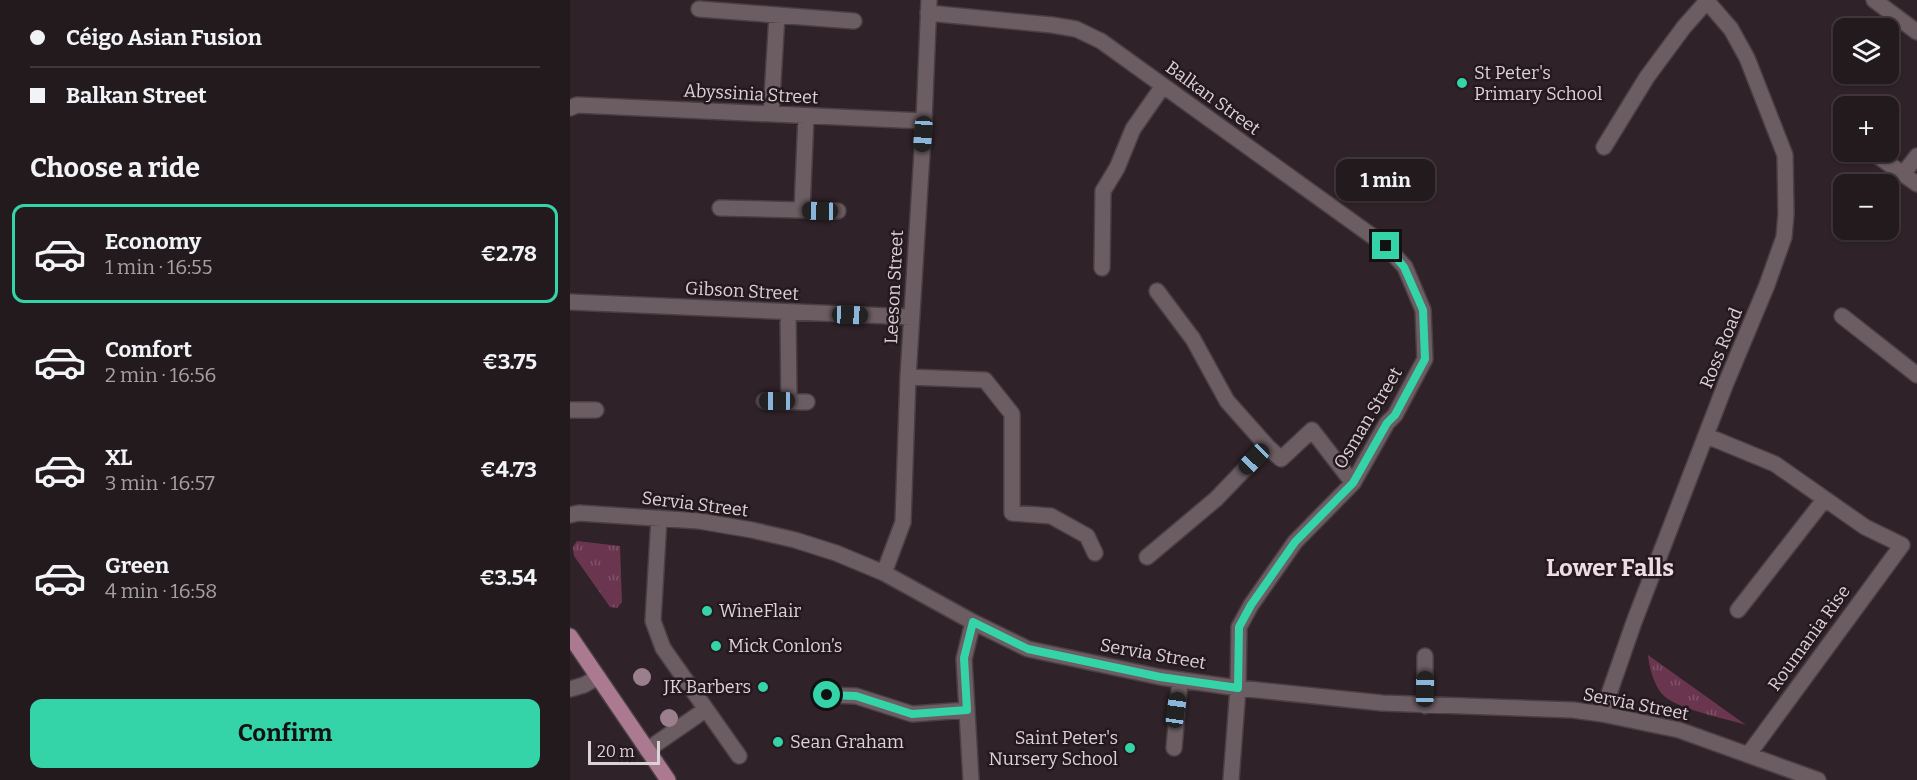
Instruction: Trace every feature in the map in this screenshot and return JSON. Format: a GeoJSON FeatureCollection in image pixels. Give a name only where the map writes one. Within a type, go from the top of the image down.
{"type":"FeatureCollection","features":[{"type":"Feature","properties":{"kind":"main road"},"geometry":{"type":"LineString","coordinates":[[570,636],[668,780]]}},
{"type":"Feature","properties":{"kind":"street"},"geometry":{"type":"LineString","coordinates":[[1604,147],[1647,77],[1707,0]]}},
{"type":"Feature","properties":{"kind":"street","name":"Ross Road"},"geometry":{"type":"LineString","coordinates":[[1602,714],[1634,622],[1771,276],[1784,237],[1785,155],[1746,58],[1731,29],[1707,0]]}},
{"type":"Feature","properties":{"kind":"street"},"geometry":{"type":"LineString","coordinates":[[1874,0],[1917,32]]}},
{"type":"Feature","properties":{"kind":"street","name":"Balkan Street"},"geometry":{"type":"LineString","coordinates":[[929,6],[1076,29],[1101,42],[1386,246],[1404,267],[1423,310]]}},
{"type":"Feature","properties":{"kind":"street","name":"Leeson Street"},"geometry":{"type":"LineString","coordinates":[[884,573],[903,522],[908,378],[929,6]]}},
{"type":"Feature","properties":{"kind":"street"},"geometry":{"type":"LineString","coordinates":[[699,9],[854,21]]}},
{"type":"Feature","properties":{"kind":"street"},"geometry":{"type":"LineString","coordinates":[[771,114],[777,15]]}},
{"type":"Feature","properties":{"kind":"street"},"geometry":{"type":"LineString","coordinates":[[1102,268],[1103,190],[1117,168],[1133,129],[1163,86]]}},
{"type":"Feature","properties":{"kind":"street","name":"Abyssinia Street"},"geometry":{"type":"LineString","coordinates":[[573,106],[924,121]]}},
{"type":"Feature","properties":{"kind":"street"},"geometry":{"type":"LineString","coordinates":[[802,210],[806,116]]}},
{"type":"Feature","properties":{"kind":"street"},"geometry":{"type":"LineString","coordinates":[[1903,174],[1917,156]]}},
{"type":"Feature","properties":{"kind":"street"},"geometry":{"type":"LineString","coordinates":[[1886,162],[1917,184]]}},
{"type":"Feature","properties":{"kind":"street"},"geometry":{"type":"LineString","coordinates":[[720,208],[838,211]]}},
{"type":"Feature","properties":{"kind":"street"},"geometry":{"type":"LineString","coordinates":[[1157,291],[1193,339],[1227,401],[1267,446],[1281,459],[1312,430],[1353,483]]}},
{"type":"Feature","properties":{"kind":"street","name":"Gibson Street"},"geometry":{"type":"LineString","coordinates":[[570,302],[912,317]]}},
{"type":"Feature","properties":{"kind":"street","name":"Osman Street"},"geometry":{"type":"LineString","coordinates":[[1231,780],[1238,688],[1239,627],[1251,605],[1295,542],[1353,483],[1387,423],[1395,415],[1425,359],[1423,310]]}},
{"type":"Feature","properties":{"kind":"street"},"geometry":{"type":"LineString","coordinates":[[788,313],[789,401]]}},
{"type":"Feature","properties":{"kind":"street"},"geometry":{"type":"LineString","coordinates":[[1842,316],[1917,375]]}},
{"type":"Feature","properties":{"kind":"street"},"geometry":{"type":"LineString","coordinates":[[908,378],[985,380],[1012,414],[1012,513],[1051,516],[1087,536],[1095,553]]}},
{"type":"Feature","properties":{"kind":"street"},"geometry":{"type":"LineString","coordinates":[[764,401],[807,402]]}},
{"type":"Feature","properties":{"kind":"street"},"geometry":{"type":"LineString","coordinates":[[570,410],[596,410]]}},
{"type":"Feature","properties":{"kind":"street"},"geometry":{"type":"LineString","coordinates":[[1707,436],[1775,464],[1824,500],[1737,610]]}},
{"type":"Feature","properties":{"kind":"street"},"geometry":{"type":"LineString","coordinates":[[1147,557],[1216,499],[1267,446]]}},
{"type":"Feature","properties":{"kind":"street","name":"Roumania Rise"},"geometry":{"type":"LineString","coordinates":[[1748,755],[1902,545],[1864,527],[1824,500]]}},
{"type":"Feature","properties":{"kind":"street","name":"Servia Street"},"geometry":{"type":"LineString","coordinates":[[570,515],[579,513],[699,521],[795,540],[836,553],[884,573],[1028,649],[1180,681],[1238,688],[1382,703],[1573,710],[1602,714],[1679,730],[1818,780]]}},
{"type":"Feature","properties":{"kind":"street"},"geometry":{"type":"LineString","coordinates":[[659,518],[653,621],[663,648],[739,756]]}},
{"type":"Feature","properties":{"kind":"street"},"geometry":{"type":"LineString","coordinates":[[971,780],[964,658],[973,622]]}},
{"type":"Feature","properties":{"kind":"street"},"geometry":{"type":"LineString","coordinates":[[1425,656],[1425,706]]}},
{"type":"Feature","properties":{"kind":"street"},"geometry":{"type":"LineString","coordinates":[[570,689],[584,685],[598,677]]}},
{"type":"Feature","properties":{"kind":"street"},"geometry":{"type":"LineString","coordinates":[[1174,748],[1180,681]]}},
{"type":"Feature","properties":{"kind":"street"},"geometry":{"type":"LineString","coordinates":[[827,695],[856,696],[912,714],[967,710]]}},
{"type":"Feature","properties":{"kind":"street"},"geometry":{"type":"LineString","coordinates":[[647,750],[705,710]]}},
{"type":"Feature","properties":{"kind":"green space"},"geometry":{"type":"Polygon","coordinates":[[[577,541],[620,546],[622,602],[617,608],[610,607],[574,556],[573,547],[577,541]]]}},
{"type":"Feature","properties":{"kind":"green space"},"geometry":{"type":"Polygon","coordinates":[[[1648,655],[1746,725],[1688,708],[1668,699],[1654,681],[1648,655]]]}},
{"type":"Feature","properties":{"kind":"place","name":"St Peter's Primary School"},"geometry":{"type":"Point","coordinates":[1462,83]}},
{"type":"Feature","properties":{"kind":"place","name":"WineFlair"},"geometry":{"type":"Point","coordinates":[707,611]}},
{"type":"Feature","properties":{"kind":"place","name":"Mick Conlon’s"},"geometry":{"type":"Point","coordinates":[716,646]}},
{"type":"Feature","properties":{"kind":"place","name":"JK Barbers"},"geometry":{"type":"Point","coordinates":[763,687]}},
{"type":"Feature","properties":{"kind":"place","name":"Sean Graham"},"geometry":{"type":"Point","coordinates":[778,742]}},
{"type":"Feature","properties":{"kind":"place","name":"Saint Peter's Nursery School"},"geometry":{"type":"Point","coordinates":[1130,748]}},
{"type":"Feature","properties":{"kind":"district","name":"Lower Falls"},"geometry":{"type":"Point","coordinates":[1610,568]}},
{"type":"Feature","properties":{"kind":"route"},"geometry":{"type":"LineString","coordinates":[[827,695],[856,696],[912,714],[967,710],[964,658],[973,622],[1028,649],[1160,677],[1238,688],[1239,627],[1251,605],[1295,542],[1353,483],[1387,423],[1395,415],[1425,359],[1423,310],[1404,267],[1386,246]]}}]}
